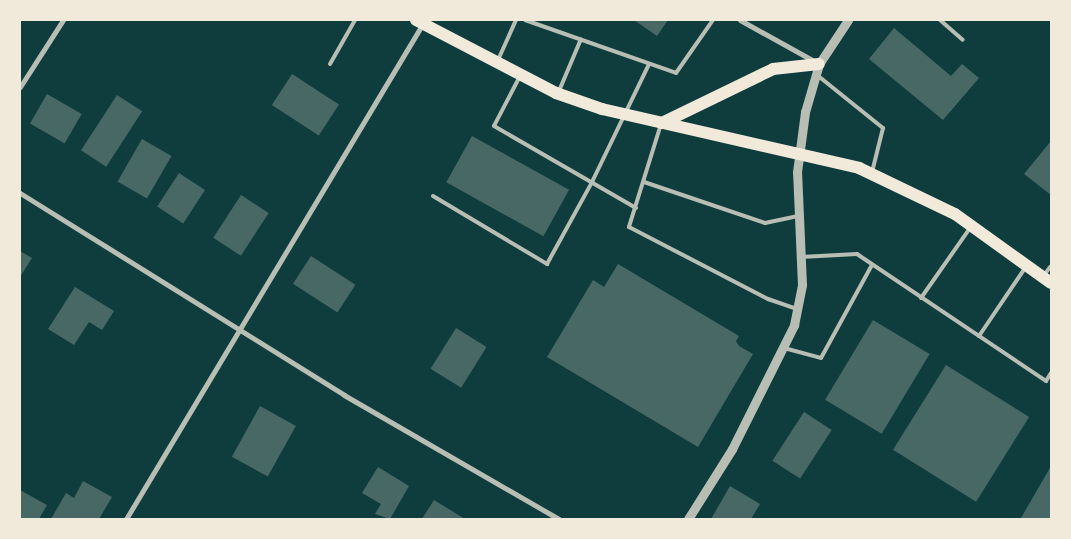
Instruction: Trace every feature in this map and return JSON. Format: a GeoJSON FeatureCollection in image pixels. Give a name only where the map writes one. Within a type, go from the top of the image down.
{"type":"FeatureCollection","features":[{"type":"Feature","properties":{"kind":"main road"},"geometry":{"type":"LineString","coordinates":[[426,23],[558,93],[625,116],[800,153],[871,174],[972,225],[1047,280]]}},
{"type":"Feature","properties":{"kind":"main road"},"geometry":{"type":"LineString","coordinates":[[662,123],[773,69],[818,69]]}},
{"type":"Feature","properties":{"kind":"street"},"geometry":{"type":"LineString","coordinates":[[20,87],[63,20]]}},
{"type":"Feature","properties":{"kind":"street"},"geometry":{"type":"LineString","coordinates":[[740,20],[818,69]]}},
{"type":"Feature","properties":{"kind":"street"},"geometry":{"type":"LineString","coordinates":[[688,519],[732,449],[784,348],[797,309],[802,285],[799,216],[800,153],[805,112],[818,69],[848,20]]}},
{"type":"Feature","properties":{"kind":"street"},"geometry":{"type":"LineString","coordinates":[[126,519],[238,329],[426,23]]}},
{"type":"Feature","properties":{"kind":"street"},"geometry":{"type":"LineString","coordinates":[[20,193],[344,395],[559,519]]}},
{"type":"Feature","properties":{"kind":"lane"},"geometry":{"type":"LineString","coordinates":[[330,64],[355,20]]}},
{"type":"Feature","properties":{"kind":"lane"},"geometry":{"type":"LineString","coordinates":[[497,62],[516,20]]}},
{"type":"Feature","properties":{"kind":"lane"},"geometry":{"type":"LineString","coordinates":[[525,20],[676,73],[713,20]]}},
{"type":"Feature","properties":{"kind":"lane"},"geometry":{"type":"LineString","coordinates":[[940,20],[963,40]]}},
{"type":"Feature","properties":{"kind":"lane"},"geometry":{"type":"LineString","coordinates":[[558,93],[581,39]]}},
{"type":"Feature","properties":{"kind":"lane"},"geometry":{"type":"LineString","coordinates":[[433,196],[547,264],[592,182],[649,64]]}},
{"type":"Feature","properties":{"kind":"lane"},"geometry":{"type":"LineString","coordinates":[[818,69],[883,128],[871,174]]}},
{"type":"Feature","properties":{"kind":"lane"},"geometry":{"type":"LineString","coordinates":[[521,74],[494,126],[636,208]]}},
{"type":"Feature","properties":{"kind":"lane"},"geometry":{"type":"LineString","coordinates":[[662,123],[630,227],[768,299],[797,309]]}},
{"type":"Feature","properties":{"kind":"lane"},"geometry":{"type":"LineString","coordinates":[[644,182],[765,223],[799,216]]}},
{"type":"Feature","properties":{"kind":"lane"},"geometry":{"type":"LineString","coordinates":[[922,298],[972,225]]}},
{"type":"Feature","properties":{"kind":"lane"},"geometry":{"type":"LineString","coordinates":[[801,257],[856,254],[1046,381],[1051,373]]}},
{"type":"Feature","properties":{"kind":"lane"},"geometry":{"type":"LineString","coordinates":[[784,348],[821,358],[872,265]]}},
{"type":"Feature","properties":{"kind":"lane"},"geometry":{"type":"LineString","coordinates":[[979,336],[1027,265]]}},
{"type":"Feature","properties":{"kind":"lane"},"geometry":{"type":"LineString","coordinates":[[1047,280],[1051,266]]}},
{"type":"Feature","properties":{"kind":"building"},"geometry":{"type":"Polygon","coordinates":[[[634,20],[668,20],[657,36],[634,20]]]}},
{"type":"Feature","properties":{"kind":"building"},"geometry":{"type":"Polygon","coordinates":[[[894,28],[951,76],[962,64],[979,78],[943,120],[869,59],[894,28]]]}},
{"type":"Feature","properties":{"kind":"building"},"geometry":{"type":"Polygon","coordinates":[[[292,74],[339,104],[319,136],[272,105],[292,74]]]}},
{"type":"Feature","properties":{"kind":"building"},"geometry":{"type":"Polygon","coordinates":[[[47,94],[82,114],[65,143],[30,123],[47,94]]]}},
{"type":"Feature","properties":{"kind":"building"},"geometry":{"type":"Polygon","coordinates":[[[117,95],[142,111],[106,167],[81,150],[117,95]]]}},
{"type":"Feature","properties":{"kind":"building"},"geometry":{"type":"Polygon","coordinates":[[[472,136],[569,190],[543,236],[446,182],[472,136]]]}},
{"type":"Feature","properties":{"kind":"building"},"geometry":{"type":"Polygon","coordinates":[[[142,139],[171,156],[147,198],[118,181],[142,139]]]}},
{"type":"Feature","properties":{"kind":"building"},"geometry":{"type":"Polygon","coordinates":[[[1051,141],[1051,195],[1024,174],[1051,141]]]}},
{"type":"Feature","properties":{"kind":"building"},"geometry":{"type":"Polygon","coordinates":[[[179,173],[205,190],[183,223],[157,207],[179,173]]]}},
{"type":"Feature","properties":{"kind":"building"},"geometry":{"type":"Polygon","coordinates":[[[241,195],[269,213],[241,256],[213,238],[241,195]]]}},
{"type":"Feature","properties":{"kind":"building"},"geometry":{"type":"Polygon","coordinates":[[[20,251],[32,258],[20,277],[20,251]]]}},
{"type":"Feature","properties":{"kind":"building"},"geometry":{"type":"Polygon","coordinates":[[[311,256],[355,285],[337,313],[293,284],[311,256]]]}},
{"type":"Feature","properties":{"kind":"building"},"geometry":{"type":"Polygon","coordinates":[[[618,264],[739,336],[736,341],[739,346],[753,354],[698,447],[547,357],[593,280],[604,287],[618,264]]]}},
{"type":"Feature","properties":{"kind":"building"},"geometry":{"type":"Polygon","coordinates":[[[75,287],[114,311],[102,330],[89,322],[74,345],[48,329],[75,287]]]}},
{"type":"Feature","properties":{"kind":"building"},"geometry":{"type":"Polygon","coordinates":[[[873,320],[930,354],[882,434],[825,400],[873,320]]]}},
{"type":"Feature","properties":{"kind":"building"},"geometry":{"type":"Polygon","coordinates":[[[456,328],[487,347],[461,388],[431,369],[456,328]]]}},
{"type":"Feature","properties":{"kind":"building"},"geometry":{"type":"Polygon","coordinates":[[[946,365],[1029,417],[976,502],[893,450],[946,365]]]}},
{"type":"Feature","properties":{"kind":"building"},"geometry":{"type":"Polygon","coordinates":[[[260,406],[296,426],[268,477],[232,457],[260,406]]]}},
{"type":"Feature","properties":{"kind":"building"},"geometry":{"type":"Polygon","coordinates":[[[804,412],[832,430],[800,479],[772,461],[804,412]]]}},
{"type":"Feature","properties":{"kind":"building"},"geometry":{"type":"Polygon","coordinates":[[[1051,466],[1051,519],[1021,518],[1051,466]]]}},
{"type":"Feature","properties":{"kind":"building"},"geometry":{"type":"Polygon","coordinates":[[[378,467],[409,486],[390,519],[375,514],[381,504],[362,493],[378,467]]]}},
{"type":"Feature","properties":{"kind":"building"},"geometry":{"type":"Polygon","coordinates":[[[83,481],[112,497],[99,519],[51,519],[66,493],[74,498],[83,481]]]}},
{"type":"Feature","properties":{"kind":"building"},"geometry":{"type":"Polygon","coordinates":[[[730,486],[760,504],[751,519],[711,519],[730,486]]]}},
{"type":"Feature","properties":{"kind":"building"},"geometry":{"type":"Polygon","coordinates":[[[20,490],[47,505],[39,519],[20,519],[20,490]]]}},
{"type":"Feature","properties":{"kind":"building"},"geometry":{"type":"Polygon","coordinates":[[[434,500],[465,519],[422,519],[434,500]]]}}]}
